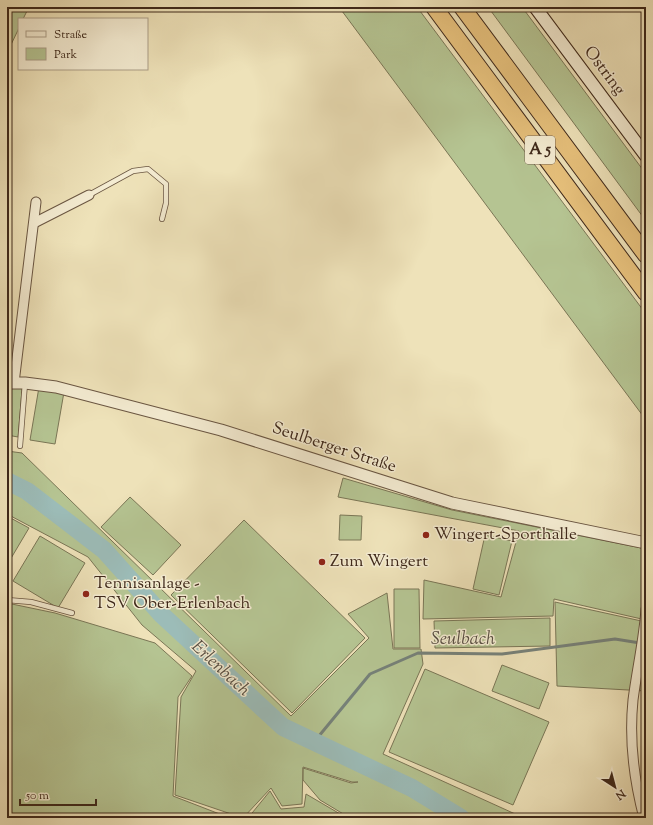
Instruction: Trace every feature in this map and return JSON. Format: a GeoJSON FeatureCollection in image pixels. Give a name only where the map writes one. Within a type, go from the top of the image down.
{"type":"FeatureCollection","features":[{"type":"Feature","properties":{"kind":"highway","name":"A 5"},"geometry":{"type":"LineString","coordinates":[[434,7],[646,294]]}},
{"type":"Feature","properties":{"kind":"highway","name":"A 5"},"geometry":{"type":"LineString","coordinates":[[462,7],[646,255]]}},
{"type":"Feature","properties":{"kind":"main road","name":"Ostring"},"geometry":{"type":"LineString","coordinates":[[535,7],[646,156]]}},
{"type":"Feature","properties":{"kind":"street"},"geometry":{"type":"LineString","coordinates":[[34,223],[89,195]]}},
{"type":"Feature","properties":{"kind":"street","name":"Seulberger Straße"},"geometry":{"type":"LineString","coordinates":[[36,202],[10,383],[25,383],[56,388],[221,430],[452,503],[646,543]]}},
{"type":"Feature","properties":{"kind":"street"},"geometry":{"type":"LineString","coordinates":[[644,818],[635,782],[633,762],[633,701],[644,632],[646,609]]}},
{"type":"Feature","properties":{"kind":"lane"},"geometry":{"type":"LineString","coordinates":[[89,195],[133,171],[148,169],[166,184],[166,203],[162,219]]}},
{"type":"Feature","properties":{"kind":"lane"},"geometry":{"type":"LineString","coordinates":[[20,446],[25,383]]}},
{"type":"Feature","properties":{"kind":"lane"},"geometry":{"type":"LineString","coordinates":[[7,600],[31,602],[72,613]]}},
{"type":"Feature","properties":{"kind":"green space"},"geometry":{"type":"Polygon","coordinates":[[[7,7],[29,7],[24,18],[18,18],[18,30],[7,53],[7,7]]]}},
{"type":"Feature","properties":{"kind":"green space"},"geometry":{"type":"Polygon","coordinates":[[[339,7],[417,7],[646,314],[646,420],[339,7]]]}},
{"type":"Feature","properties":{"kind":"green space"},"geometry":{"type":"Polygon","coordinates":[[[488,7],[522,7],[646,174],[646,221],[488,7]]]}},
{"type":"Feature","properties":{"kind":"green space"},"geometry":{"type":"Polygon","coordinates":[[[7,378],[23,378],[18,437],[7,435],[7,378]]]}},
{"type":"Feature","properties":{"kind":"green space"},"geometry":{"type":"Polygon","coordinates":[[[39,387],[64,392],[55,444],[30,440],[39,387]]]}},
{"type":"Feature","properties":{"kind":"green space"},"geometry":{"type":"Polygon","coordinates":[[[7,451],[22,453],[291,716],[369,638],[348,614],[387,593],[393,649],[421,649],[423,664],[383,754],[524,818],[350,818],[320,800],[303,780],[303,768],[351,783],[358,782],[352,782],[303,767],[302,804],[282,806],[271,788],[243,818],[175,795],[181,697],[196,671],[142,625],[88,557],[7,514],[7,451]]]}},
{"type":"Feature","properties":{"kind":"green space"},"geometry":{"type":"Polygon","coordinates":[[[343,478],[452,510],[646,549],[646,620],[554,599],[553,616],[423,619],[424,580],[501,597],[519,531],[338,497],[343,478]]]}},
{"type":"Feature","properties":{"kind":"green space"},"geometry":{"type":"Polygon","coordinates":[[[130,497],[181,545],[153,575],[101,527],[130,497]]]}},
{"type":"Feature","properties":{"kind":"green space"},"geometry":{"type":"Polygon","coordinates":[[[340,515],[362,516],[361,540],[339,540],[340,515]]]}},
{"type":"Feature","properties":{"kind":"green space"},"geometry":{"type":"Polygon","coordinates":[[[7,516],[29,528],[7,565],[7,516]]]}},
{"type":"Feature","properties":{"kind":"green space"},"geometry":{"type":"Polygon","coordinates":[[[244,520],[365,638],[292,713],[171,595],[244,520]]]}},
{"type":"Feature","properties":{"kind":"green space"},"geometry":{"type":"Polygon","coordinates":[[[485,535],[512,541],[499,595],[473,589],[485,535]]]}},
{"type":"Feature","properties":{"kind":"green space"},"geometry":{"type":"Polygon","coordinates":[[[40,536],[85,563],[58,608],[13,581],[40,536]]]}},
{"type":"Feature","properties":{"kind":"green space"},"geometry":{"type":"Polygon","coordinates":[[[394,589],[419,589],[420,648],[394,648],[394,589]]]}},
{"type":"Feature","properties":{"kind":"green space"},"geometry":{"type":"Polygon","coordinates":[[[555,602],[646,622],[646,691],[557,686],[555,602]]]}},
{"type":"Feature","properties":{"kind":"green space"},"geometry":{"type":"Polygon","coordinates":[[[7,603],[55,613],[155,643],[192,676],[178,697],[173,796],[230,818],[7,818],[7,603]]]}},
{"type":"Feature","properties":{"kind":"green space"},"geometry":{"type":"Polygon","coordinates":[[[550,618],[550,646],[435,648],[434,621],[550,618]]]}},
{"type":"Feature","properties":{"kind":"green space"},"geometry":{"type":"Polygon","coordinates":[[[502,665],[549,683],[539,709],[492,691],[502,665]]]}},
{"type":"Feature","properties":{"kind":"green space"},"geometry":{"type":"Polygon","coordinates":[[[425,669],[549,722],[513,805],[389,752],[425,669]]]}},
{"type":"Feature","properties":{"kind":"green space"},"geometry":{"type":"Polygon","coordinates":[[[270,791],[281,809],[304,807],[306,794],[347,818],[248,818],[270,791]]]}},
{"type":"Feature","properties":{"kind":"waterway","name":"Erlenbach"},"geometry":{"type":"LineString","coordinates":[[7,481],[27,491],[104,550],[162,615],[283,727],[412,788],[461,818]]}},
{"type":"Feature","properties":{"kind":"waterway","name":"Seulbach"},"geometry":{"type":"LineString","coordinates":[[314,742],[370,674],[418,653],[502,654],[615,639],[640,643]]}},
{"type":"Feature","properties":{"kind":"place","name":"Wingert-Sporthalle"},"geometry":{"type":"Point","coordinates":[426,535]}},
{"type":"Feature","properties":{"kind":"place","name":"Zum Wingert"},"geometry":{"type":"Point","coordinates":[322,562]}},
{"type":"Feature","properties":{"kind":"place","name":"Tennisanlage - TSV Ober-Erlenbach"},"geometry":{"type":"Point","coordinates":[86,594]}}]}
